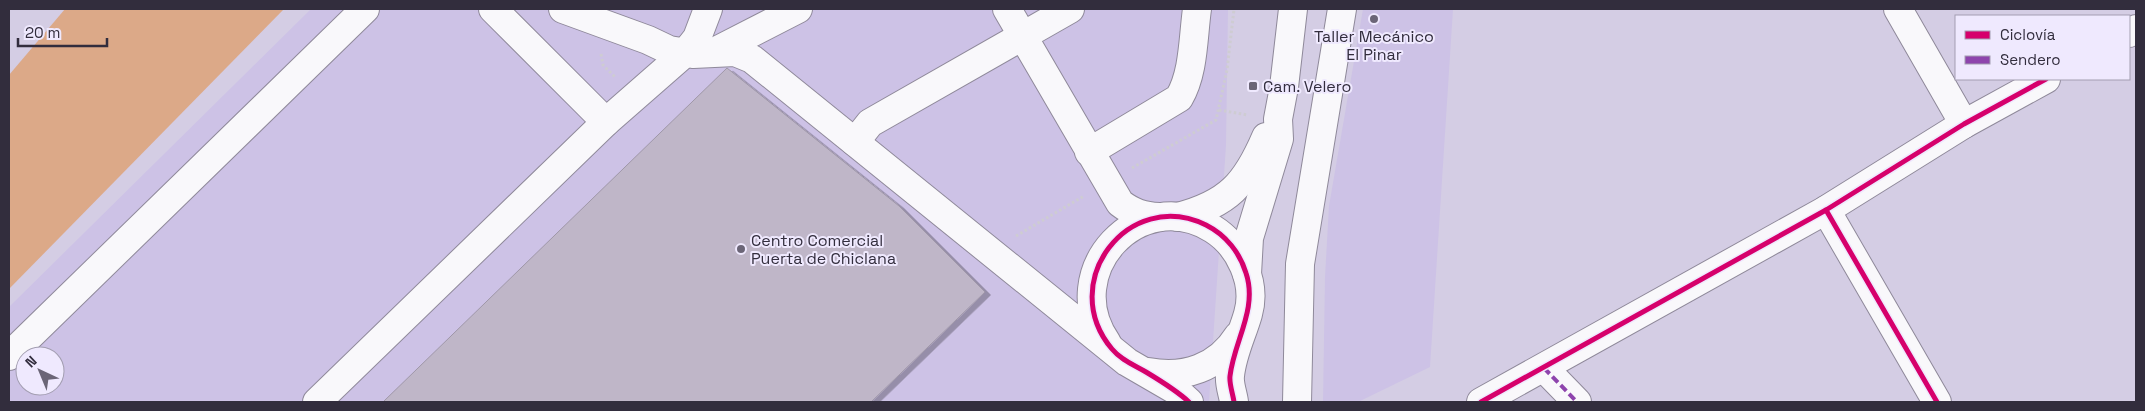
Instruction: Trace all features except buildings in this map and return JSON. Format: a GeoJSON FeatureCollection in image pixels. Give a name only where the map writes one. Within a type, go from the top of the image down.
{"type":"FeatureCollection","features":[{"type":"Feature","properties":{"kind":"street"},"geometry":{"type":"LineString","coordinates":[[9,356],[365,9]]}},
{"type":"Feature","properties":{"kind":"street"},"geometry":{"type":"LineString","coordinates":[[493,9],[606,122]]}},
{"type":"Feature","properties":{"kind":"street"},"geometry":{"type":"LineString","coordinates":[[563,9],[670,50],[693,54],[716,51],[735,52],[752,58],[1127,362],[1176,391],[1189,402]]}},
{"type":"Feature","properties":{"kind":"street"},"geometry":{"type":"LineString","coordinates":[[317,402],[606,122],[686,52],[697,38],[708,9]]}},
{"type":"Feature","properties":{"kind":"street"},"geometry":{"type":"LineString","coordinates":[[716,51],[798,9]]}},
{"type":"Feature","properties":{"kind":"street"},"geometry":{"type":"LineString","coordinates":[[1007,9],[1120,203],[1138,214],[1197,221],[1221,235],[1240,257],[1247,275],[1250,293],[1248,313],[1234,354],[1230,379],[1234,402]]}},
{"type":"Feature","properties":{"kind":"street"},"geometry":{"type":"LineString","coordinates":[[855,142],[870,123],[1070,9]]}},
{"type":"Feature","properties":{"kind":"street"},"geometry":{"type":"LineString","coordinates":[[1089,152],[1179,98],[1183,92],[1191,62],[1197,9]]}},
{"type":"Feature","properties":{"kind":"street"},"geometry":{"type":"LineString","coordinates":[[1247,275],[1249,238],[1279,139],[1278,119],[1284,87],[1293,9]]}},
{"type":"Feature","properties":{"kind":"street"},"geometry":{"type":"LineString","coordinates":[[1297,402],[1300,264],[1342,9]]}},
{"type":"Feature","properties":{"kind":"street"},"geometry":{"type":"LineString","coordinates":[[1898,9],[1964,124]]}},
{"type":"Feature","properties":{"kind":"street"},"geometry":{"type":"LineString","coordinates":[[1481,402],[1826,210],[1964,124],[2044,80]]}},
{"type":"Feature","properties":{"kind":"street"},"geometry":{"type":"LineString","coordinates":[[1112,350],[1101,335],[1094,317],[1091,298],[1093,279],[1100,261],[1110,245],[1124,232],[1141,222],[1201,211],[1215,203],[1240,183],[1256,161],[1267,136],[1278,119]]}},
{"type":"Feature","properties":{"kind":"street"},"geometry":{"type":"LineString","coordinates":[[1826,210],[1937,402]]}},
{"type":"Feature","properties":{"kind":"street"},"geometry":{"type":"LineString","coordinates":[[1144,371],[1163,375],[1182,374],[1200,369],[1217,360],[1231,347],[1242,331]]}},
{"type":"Feature","properties":{"kind":"street"},"geometry":{"type":"LineString","coordinates":[[1544,368],[1577,402]]}},
{"type":"Feature","properties":{"kind":"shaded area"},"geometry":{"type":"Polygon","coordinates":[[[65,9],[284,9],[9,289],[9,75],[65,9]]]}},
{"type":"Feature","properties":{"kind":"shaded area"},"geometry":{"type":"Polygon","coordinates":[[[311,9],[1228,9],[1226,145],[1209,402],[9,402],[9,307],[311,9]]]}},
{"type":"Feature","properties":{"kind":"shaded area"},"geometry":{"type":"Polygon","coordinates":[[[1363,9],[1453,9],[1430,367],[1358,402],[1323,402],[1325,277],[1329,206],[1363,9]]]}},
{"type":"Feature","properties":{"kind":"marked path"},"geometry":{"type":"LineString","coordinates":[[1544,368],[1577,402]]}},
{"type":"Feature","properties":{"kind":"cycle path"},"geometry":{"type":"LineString","coordinates":[[1481,402],[1826,210],[1964,124],[2044,80]]}},
{"type":"Feature","properties":{"kind":"cycle path"},"geometry":{"type":"LineString","coordinates":[[1826,210],[1937,402]]}},
{"type":"Feature","properties":{"kind":"cycle path"},"geometry":{"type":"LineString","coordinates":[[1189,402],[1168,386],[1119,356],[1112,349],[1097,323],[1092,296],[1097,271],[1109,248],[1127,230],[1151,219],[1177,217],[1206,225],[1226,239],[1240,258],[1249,286],[1249,299],[1230,376],[1234,402]]}},
{"type":"Feature","properties":{"kind":"place","name":"Taller Mecánico El Pinar"},"geometry":{"type":"Point","coordinates":[1374,19]}},
{"type":"Feature","properties":{"kind":"place","name":"Cam. Velero"},"geometry":{"type":"Point","coordinates":[1253,86]}},
{"type":"Feature","properties":{"kind":"place","name":"Centro Comercial Puerta de Chiclana"},"geometry":{"type":"Point","coordinates":[741,249]}}]}
